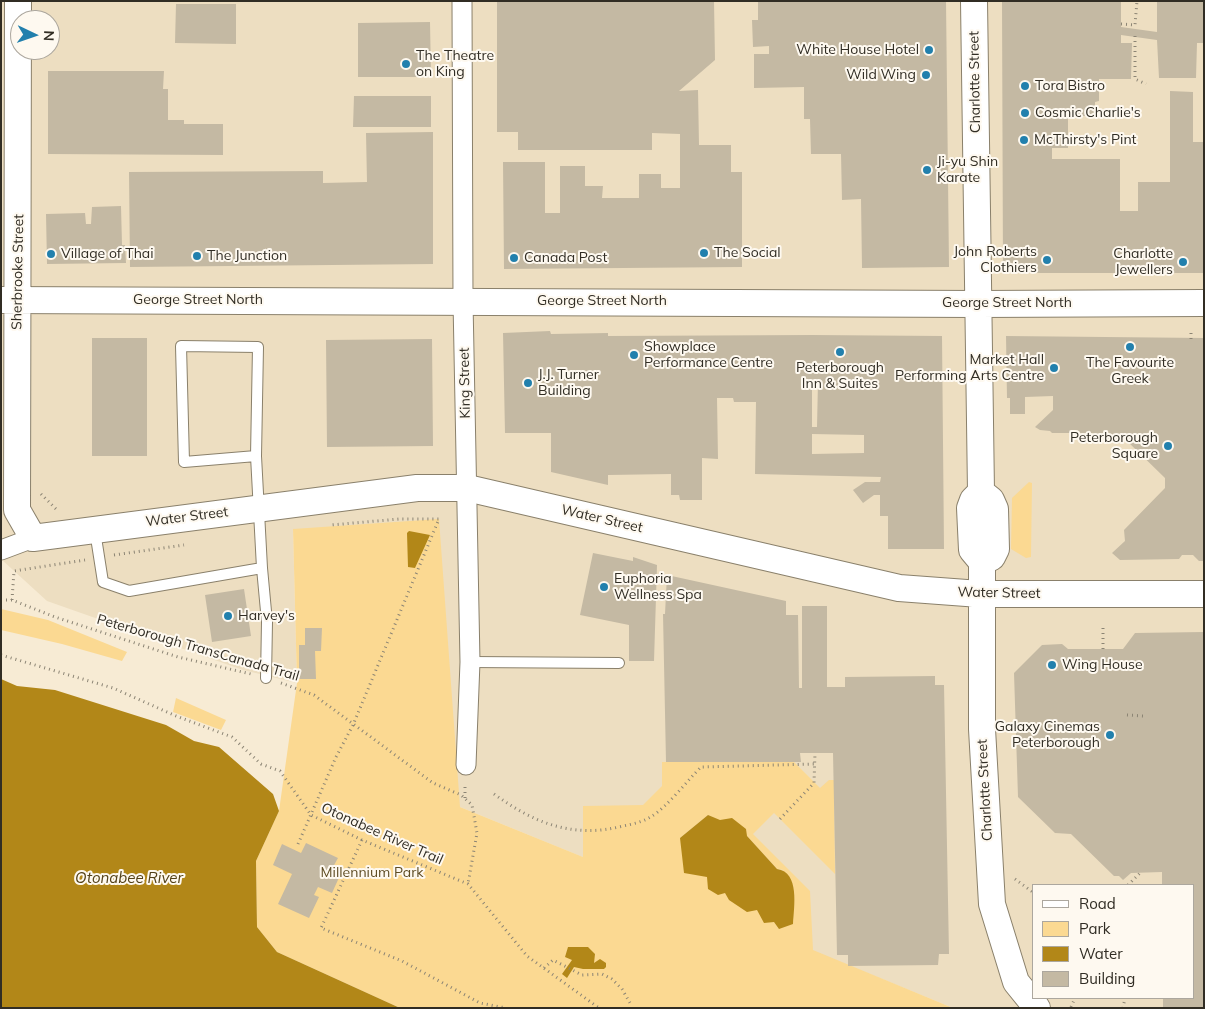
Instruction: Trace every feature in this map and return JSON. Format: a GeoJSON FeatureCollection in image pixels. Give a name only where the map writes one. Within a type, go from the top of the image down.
{"type":"FeatureCollection","features":[{"type":"Feature","properties":{"kind":"main road","name":"Sherbrooke Street"},"geometry":{"type":"LineString","coordinates":[[18,1],[14,47],[9,300],[17,353],[17,510],[33,538]]}},
{"type":"Feature","properties":{"kind":"main road","name":"Charlotte Street"},"geometry":{"type":"LineString","coordinates":[[974,1],[981,492],[994,505],[996,549],[992,557],[982,562],[980,594],[982,728],[992,904],[1016,982],[1037,1008]]}},
{"type":"Feature","properties":{"kind":"main road","name":"George Street North"},"geometry":{"type":"LineString","coordinates":[[9,300],[978,304],[1204,302]]}},
{"type":"Feature","properties":{"kind":"main road"},"geometry":{"type":"LineString","coordinates":[[1,326],[17,353]]}},
{"type":"Feature","properties":{"kind":"main road","name":"Water Street"},"geometry":{"type":"LineString","coordinates":[[33,538],[417,488],[467,488],[899,588],[980,594],[1204,594]]}},
{"type":"Feature","properties":{"kind":"street","name":"King Street"},"geometry":{"type":"LineString","coordinates":[[462,1],[462,301],[470,662],[466,766]]}},
{"type":"Feature","properties":{"kind":"street","name":"Water Street"},"geometry":{"type":"LineString","coordinates":[[1,550],[33,538]]}},
{"type":"Feature","properties":{"kind":"lane"},"geometry":{"type":"LineString","coordinates":[[256,456],[184,462],[181,346],[258,346],[256,456],[266,622],[266,678]]}},
{"type":"Feature","properties":{"kind":"lane"},"geometry":{"type":"LineString","coordinates":[[95,530],[103,582],[129,591],[262,568]]}},
{"type":"Feature","properties":{"kind":"lane"},"geometry":{"type":"LineString","coordinates":[[470,662],[619,663]]}},
{"type":"Feature","properties":{"kind":"path"},"geometry":{"type":"LineString","coordinates":[[1121,24],[1135,27],[1137,1]]}},
{"type":"Feature","properties":{"kind":"path"},"geometry":{"type":"LineString","coordinates":[[1135,36],[1135,79],[1146,84]]}},
{"type":"Feature","properties":{"kind":"path"},"geometry":{"type":"LineString","coordinates":[[1191,338],[1192,329]]}},
{"type":"Feature","properties":{"kind":"path"},"geometry":{"type":"LineString","coordinates":[[39,491],[56,510],[64,513]]}},
{"type":"Feature","properties":{"kind":"path"},"geometry":{"type":"LineString","coordinates":[[298,844],[336,757],[353,725],[439,519],[399,519],[322,526]]}},
{"type":"Feature","properties":{"kind":"path"},"geometry":{"type":"LineString","coordinates":[[12,600],[14,571],[192,544]]}},
{"type":"Feature","properties":{"kind":"path","name":"Peterborough TransCanada Trail"},"geometry":{"type":"LineString","coordinates":[[1,600],[12,600],[54,617],[178,657],[266,678],[314,695],[433,784],[460,795],[472,804],[477,833],[468,884]]}},
{"type":"Feature","properties":{"kind":"path"},"geometry":{"type":"LineString","coordinates":[[1103,649],[1104,626]]}},
{"type":"Feature","properties":{"kind":"path","name":"Otonabee River Trail"},"geometry":{"type":"LineString","coordinates":[[1,655],[114,688],[176,716],[232,737],[261,764],[280,771],[311,814],[362,840],[468,884],[527,956],[599,1008]]}},
{"type":"Feature","properties":{"kind":"path"},"geometry":{"type":"LineString","coordinates":[[1127,715],[1144,716]]}},
{"type":"Feature","properties":{"kind":"path"},"geometry":{"type":"LineString","coordinates":[[780,819],[814,783],[815,752]]}},
{"type":"Feature","properties":{"kind":"path"},"geometry":{"type":"LineString","coordinates":[[494,794],[534,820],[568,830],[604,831],[639,822],[653,816],[701,767],[814,764]]}},
{"type":"Feature","properties":{"kind":"path"},"geometry":{"type":"LineString","coordinates":[[362,840],[321,928],[402,961],[480,1003],[506,1008]]}},
{"type":"Feature","properties":{"kind":"path"},"geometry":{"type":"LineString","coordinates":[[1129,884],[1140,873]]}},
{"type":"Feature","properties":{"kind":"path"},"geometry":{"type":"LineString","coordinates":[[1010,875],[1032,892]]}},
{"type":"Feature","properties":{"kind":"path"},"geometry":{"type":"LineString","coordinates":[[544,968],[553,960],[582,975],[602,974],[612,979],[622,989],[630,1004]]}},
{"type":"Feature","properties":{"kind":"shaded area"},"geometry":{"type":"Polygon","coordinates":[[[1,1],[1204,1],[1204,1008],[953,1008],[460,807],[293,529],[297,683],[243,670],[47,601],[1,559],[1,1]]]}},
{"type":"Feature","properties":{"kind":"green space"},"geometry":{"type":"Polygon","coordinates":[[[1029,482],[1032,483],[1031,557],[1026,558],[1011,549],[1012,498],[1029,482]]]}},
{"type":"Feature","properties":{"kind":"green space","name":"Millennium Park"},"geometry":{"type":"Polygon","coordinates":[[[439,519],[460,807],[583,857],[583,806],[643,805],[662,786],[662,762],[794,762],[820,788],[829,780],[834,780],[835,874],[774,813],[753,834],[810,891],[813,950],[953,1008],[400,1008],[277,952],[257,927],[256,861],[279,811],[297,683],[293,529],[439,519]],[[708,815],[680,838],[708,877],[709,889],[784,870],[777,869],[747,836],[708,815]]]}},
{"type":"Feature","properties":{"kind":"green space"},"geometry":{"type":"Polygon","coordinates":[[[1,609],[48,620],[127,652],[122,661],[62,644],[1,630],[1,609]]]}},
{"type":"Feature","properties":{"kind":"green space"},"geometry":{"type":"Polygon","coordinates":[[[176,698],[226,720],[221,730],[173,712],[176,698]]]}},
{"type":"Feature","properties":{"kind":"water"},"geometry":{"type":"Polygon","coordinates":[[[409,531],[430,535],[415,568],[408,567],[407,533],[409,531]]]}},
{"type":"Feature","properties":{"kind":"water","name":"Otonabee River"},"geometry":{"type":"Polygon","coordinates":[[[1,679],[17,686],[55,690],[166,725],[194,741],[219,747],[273,794],[279,811],[256,861],[257,927],[277,952],[400,1008],[1,1008],[1,679]]]}},
{"type":"Feature","properties":{"kind":"water"},"geometry":{"type":"Polygon","coordinates":[[[708,815],[720,820],[732,818],[746,829],[747,836],[777,869],[789,876],[794,891],[793,924],[779,929],[774,922],[764,923],[757,910],[747,912],[729,900],[725,893],[718,895],[708,889],[707,877],[684,873],[680,838],[708,815]]]}},
{"type":"Feature","properties":{"kind":"water"},"geometry":{"type":"Polygon","coordinates":[[[568,947],[588,947],[595,954],[594,963],[600,959],[606,963],[606,967],[604,969],[583,969],[574,967],[567,978],[562,974],[572,960],[565,957],[568,947]]]}},
{"type":"Feature","properties":{"kind":"building"},"geometry":{"type":"Polygon","coordinates":[[[497,1],[714,1],[715,60],[679,91],[698,90],[699,145],[731,145],[731,172],[742,172],[742,267],[504,269],[503,162],[545,162],[545,213],[560,213],[560,166],[585,166],[585,186],[603,186],[602,198],[639,198],[639,174],[661,174],[661,188],[680,188],[680,134],[652,133],[652,150],[518,150],[518,132],[497,132],[497,1]]]}},
{"type":"Feature","properties":{"kind":"building"},"geometry":{"type":"Polygon","coordinates":[[[758,1],[946,1],[949,267],[862,268],[861,199],[842,200],[841,154],[811,154],[810,119],[804,119],[804,87],[754,88],[754,54],[769,54],[769,46],[753,47],[752,20],[758,20],[758,1]]]}},
{"type":"Feature","properties":{"kind":"building"},"geometry":{"type":"Polygon","coordinates":[[[1002,1],[1121,1],[1121,27],[1157,32],[1157,1],[1204,1],[1204,43],[1197,43],[1196,78],[1159,78],[1157,40],[1121,35],[1121,43],[1132,43],[1131,79],[1099,79],[1099,101],[1095,102],[1095,116],[1068,116],[1068,148],[1052,148],[1052,159],[1120,159],[1120,211],[1138,211],[1138,182],[1170,182],[1170,91],[1193,92],[1193,142],[1204,142],[1204,273],[1003,273],[1002,1]]]}},
{"type":"Feature","properties":{"kind":"building"},"geometry":{"type":"Polygon","coordinates":[[[176,4],[236,4],[236,44],[175,43],[176,4]]]}},
{"type":"Feature","properties":{"kind":"building"},"geometry":{"type":"Polygon","coordinates":[[[430,22],[431,77],[358,77],[358,23],[430,22]]]}},
{"type":"Feature","properties":{"kind":"building"},"geometry":{"type":"Polygon","coordinates":[[[48,71],[164,71],[163,89],[168,89],[168,120],[184,120],[184,124],[223,124],[223,155],[48,154],[48,71]]]}},
{"type":"Feature","properties":{"kind":"building"},"geometry":{"type":"Polygon","coordinates":[[[354,96],[431,96],[431,127],[353,127],[354,96]]]}},
{"type":"Feature","properties":{"kind":"building"},"geometry":{"type":"Polygon","coordinates":[[[433,132],[433,264],[130,267],[129,172],[323,171],[323,183],[367,182],[366,133],[433,132]]]}},
{"type":"Feature","properties":{"kind":"building"},"geometry":{"type":"Polygon","coordinates":[[[121,206],[122,245],[125,245],[126,263],[47,264],[46,214],[85,213],[86,224],[91,224],[92,207],[121,206]]]}},
{"type":"Feature","properties":{"kind":"building"},"geometry":{"type":"Polygon","coordinates":[[[550,331],[551,334],[608,333],[608,336],[942,336],[944,549],[888,549],[888,516],[880,516],[880,495],[874,495],[863,503],[853,490],[865,482],[880,482],[881,477],[755,474],[756,402],[734,402],[733,398],[717,398],[718,459],[702,458],[702,500],[680,500],[679,495],[671,495],[671,474],[608,475],[608,485],[551,472],[551,433],[505,433],[503,333],[550,331]],[[812,381],[812,427],[817,427],[818,381],[812,381]],[[812,434],[812,454],[864,453],[864,435],[812,434]]]}},
{"type":"Feature","properties":{"kind":"building","name":"Peterborough Square"},"geometry":{"type":"Polygon","coordinates":[[[1006,336],[1204,338],[1204,561],[1199,561],[1193,555],[1182,555],[1179,559],[1120,560],[1112,553],[1125,541],[1124,530],[1165,488],[1165,478],[1125,439],[1100,440],[1093,433],[1052,433],[1035,427],[1053,410],[1053,396],[1025,397],[1025,414],[1010,414],[1010,398],[1007,398],[1006,336]]]}},
{"type":"Feature","properties":{"kind":"building"},"geometry":{"type":"Polygon","coordinates":[[[92,338],[147,338],[147,456],[92,456],[92,338]]]}},
{"type":"Feature","properties":{"kind":"building"},"geometry":{"type":"Polygon","coordinates":[[[432,339],[433,446],[327,447],[326,340],[432,339]]]}},
{"type":"Feature","properties":{"kind":"building"},"geometry":{"type":"Polygon","coordinates":[[[593,553],[633,561],[633,557],[657,565],[654,661],[629,661],[629,625],[580,615],[593,553]]]}},
{"type":"Feature","properties":{"kind":"building"},"geometry":{"type":"Polygon","coordinates":[[[667,575],[786,601],[786,615],[798,615],[799,688],[802,688],[802,606],[827,606],[827,687],[845,687],[845,677],[935,676],[935,685],[944,685],[949,954],[939,954],[938,965],[848,966],[848,955],[837,955],[833,753],[800,753],[801,762],[666,762],[663,614],[665,614],[667,575]]]}},
{"type":"Feature","properties":{"kind":"building","name":"Harvey's"},"geometry":{"type":"Polygon","coordinates":[[[244,589],[251,636],[212,642],[205,595],[244,589]]]}},
{"type":"Feature","properties":{"kind":"building"},"geometry":{"type":"Polygon","coordinates":[[[305,628],[322,628],[321,651],[315,651],[316,679],[299,679],[299,645],[305,645],[305,628]]]}},
{"type":"Feature","properties":{"kind":"building","name":"Galaxy Cinemas Peterborough"},"geometry":{"type":"Polygon","coordinates":[[[1204,632],[1204,1008],[1163,1008],[1163,999],[1195,999],[1195,884],[1162,884],[1162,872],[1131,873],[1123,880],[1119,876],[1114,876],[1071,834],[1055,833],[1018,797],[1014,673],[1042,645],[1062,644],[1068,649],[1123,649],[1135,633],[1204,632]]]}},
{"type":"Feature","properties":{"kind":"building"},"geometry":{"type":"Polygon","coordinates":[[[306,843],[338,858],[333,867],[342,871],[332,893],[318,887],[314,895],[319,897],[309,918],[278,904],[292,874],[273,865],[282,844],[301,853],[306,843]]]}},
{"type":"Feature","properties":{"kind":"place","name":"White House Hotel"},"geometry":{"type":"Point","coordinates":[929,50]}},
{"type":"Feature","properties":{"kind":"place","name":"The Theatre on King"},"geometry":{"type":"Point","coordinates":[406,64]}},
{"type":"Feature","properties":{"kind":"place","name":"Wild Wing"},"geometry":{"type":"Point","coordinates":[926,75]}},
{"type":"Feature","properties":{"kind":"place","name":"Tora Bistro"},"geometry":{"type":"Point","coordinates":[1025,86]}},
{"type":"Feature","properties":{"kind":"place","name":"Cosmic Charlie's"},"geometry":{"type":"Point","coordinates":[1025,113]}},
{"type":"Feature","properties":{"kind":"place","name":"McThirsty's Pint"},"geometry":{"type":"Point","coordinates":[1024,140]}},
{"type":"Feature","properties":{"kind":"place","name":"Ji-yu Shin Karate"},"geometry":{"type":"Point","coordinates":[927,170]}},
{"type":"Feature","properties":{"kind":"place","name":"The Social"},"geometry":{"type":"Point","coordinates":[704,253]}},
{"type":"Feature","properties":{"kind":"place","name":"Village of Thai"},"geometry":{"type":"Point","coordinates":[51,254]}},
{"type":"Feature","properties":{"kind":"place","name":"The Junction"},"geometry":{"type":"Point","coordinates":[197,256]}},
{"type":"Feature","properties":{"kind":"place","name":"Canada Post"},"geometry":{"type":"Point","coordinates":[514,258]}},
{"type":"Feature","properties":{"kind":"place","name":"John Roberts Clothiers"},"geometry":{"type":"Point","coordinates":[1047,260]}},
{"type":"Feature","properties":{"kind":"place","name":"Charlotte Jewellers"},"geometry":{"type":"Point","coordinates":[1183,262]}},
{"type":"Feature","properties":{"kind":"place","name":"The Favourite Greek"},"geometry":{"type":"Point","coordinates":[1130,347]}},
{"type":"Feature","properties":{"kind":"place","name":"Peterborough Inn & Suites"},"geometry":{"type":"Point","coordinates":[840,352]}},
{"type":"Feature","properties":{"kind":"place","name":"Showplace Performance Centre"},"geometry":{"type":"Point","coordinates":[634,355]}},
{"type":"Feature","properties":{"kind":"place","name":"Market Hall Performing Arts Centre"},"geometry":{"type":"Point","coordinates":[1054,368]}},
{"type":"Feature","properties":{"kind":"place","name":"J.J. Turner Building"},"geometry":{"type":"Point","coordinates":[528,383]}},
{"type":"Feature","properties":{"kind":"place","name":"Peterborough Square"},"geometry":{"type":"Point","coordinates":[1168,446]}},
{"type":"Feature","properties":{"kind":"place","name":"Euphoria Wellness Spa"},"geometry":{"type":"Point","coordinates":[604,587]}},
{"type":"Feature","properties":{"kind":"place","name":"Harvey's"},"geometry":{"type":"Point","coordinates":[228,616]}},
{"type":"Feature","properties":{"kind":"place","name":"Wing House"},"geometry":{"type":"Point","coordinates":[1052,665]}},
{"type":"Feature","properties":{"kind":"place","name":"Galaxy Cinemas Peterborough"},"geometry":{"type":"Point","coordinates":[1110,735]}}]}
